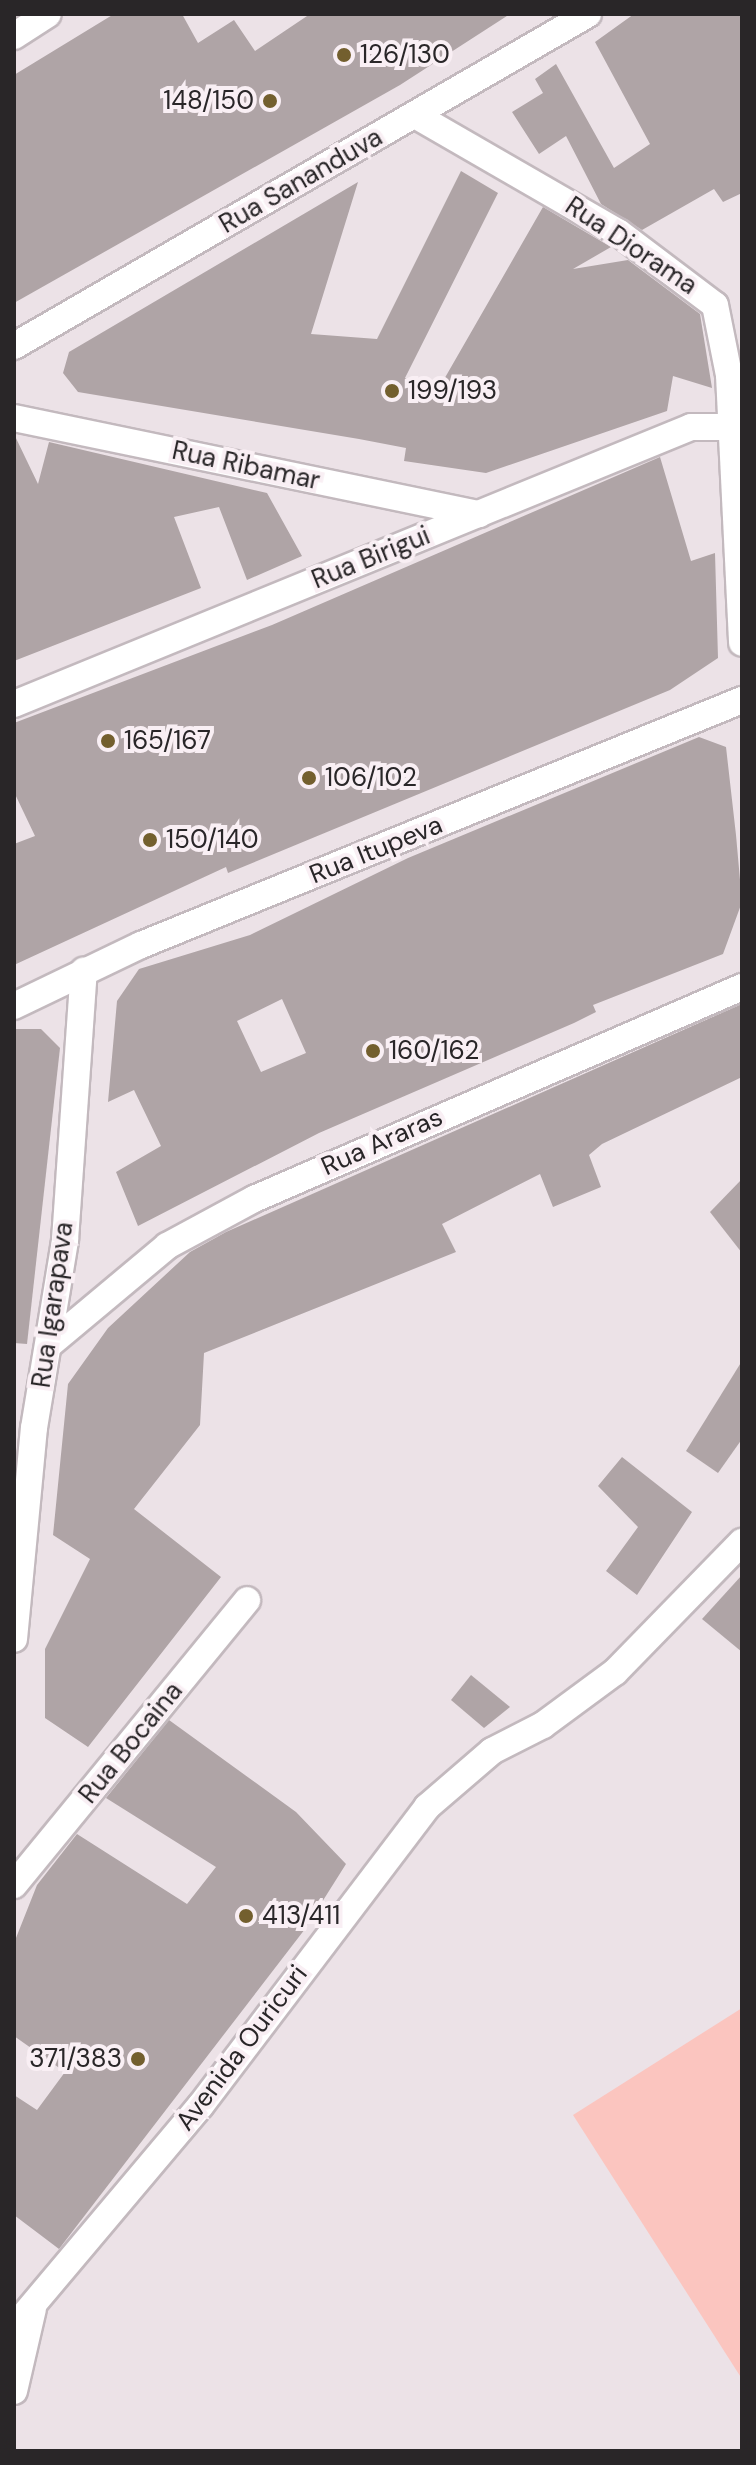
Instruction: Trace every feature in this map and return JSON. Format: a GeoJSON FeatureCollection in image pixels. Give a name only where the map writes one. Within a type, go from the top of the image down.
{"type":"FeatureCollection","features":[{"type":"Feature","properties":{"kind":"street"},"geometry":{"type":"LineString","coordinates":[[14,36],[48,14]]}},
{"type":"Feature","properties":{"kind":"street","name":"Rua Sananduva"},"geometry":{"type":"LineString","coordinates":[[14,346],[588,14]]}},
{"type":"Feature","properties":{"kind":"street","name":"Rua Diorama"},"geometry":{"type":"LineString","coordinates":[[415,115],[618,232],[715,305],[725,330],[742,643]]}},
{"type":"Feature","properties":{"kind":"street","name":"Rua Ribamar"},"geometry":{"type":"LineString","coordinates":[[14,418],[479,514]]}},
{"type":"Feature","properties":{"kind":"street","name":"Rua Birigui"},"geometry":{"type":"LineString","coordinates":[[14,704],[691,427],[731,427]]}},
{"type":"Feature","properties":{"kind":"street","name":"Rua Itupeva"},"geometry":{"type":"LineString","coordinates":[[14,1006],[84,971],[742,700]]}},
{"type":"Feature","properties":{"kind":"street","name":"Rua Igarapava"},"geometry":{"type":"LineString","coordinates":[[14,1639],[34,1428],[65,1240],[84,971]]}},
{"type":"Feature","properties":{"kind":"street","name":"Rua Araras"},"geometry":{"type":"LineString","coordinates":[[50,1344],[167,1246],[254,1199],[742,987]]}},
{"type":"Feature","properties":{"kind":"street"},"geometry":{"type":"LineString","coordinates":[[14,1454],[34,1428]]}},
{"type":"Feature","properties":{"kind":"street","name":"Avenida Ouricuri"},"geometry":{"type":"LineString","coordinates":[[24,2318],[201,2105],[427,1807],[492,1751],[615,1672],[742,1542]]}},
{"type":"Feature","properties":{"kind":"street","name":"Rua Bocaina"},"geometry":{"type":"LineString","coordinates":[[14,1885],[247,1600]]}},
{"type":"Feature","properties":{"kind":"street"},"geometry":{"type":"LineString","coordinates":[[14,2391],[24,2318]]}},
{"type":"Feature","properties":{"kind":"shaded area"},"geometry":{"type":"Polygon","coordinates":[[[742,2008],[742,2379],[573,2115],[742,2008]]]}},
{"type":"Feature","properties":{"kind":"building"},"geometry":{"type":"Polygon","coordinates":[[[114,14],[182,14],[198,43],[234,20],[255,51],[310,14],[510,14],[400,85],[14,303],[14,75],[114,14]]]}},
{"type":"Feature","properties":{"kind":"building"},"geometry":{"type":"Polygon","coordinates":[[[634,14],[742,14],[742,193],[723,202],[714,189],[642,230],[601,204],[566,136],[539,154],[512,112],[543,93],[535,79],[556,64],[614,168],[650,144],[595,42],[634,14]]]}},
{"type":"Feature","properties":{"kind":"building"},"geometry":{"type":"Polygon","coordinates":[[[461,171],[498,193],[405,378],[435,395],[543,207],[611,247],[573,269],[628,260],[700,314],[712,388],[673,376],[667,411],[486,473],[404,461],[406,448],[78,392],[63,373],[69,352],[358,182],[311,334],[377,339],[461,171]]]}},
{"type":"Feature","properties":{"kind":"building"},"geometry":{"type":"Polygon","coordinates":[[[14,434],[38,484],[49,442],[267,493],[302,556],[247,580],[219,507],[174,517],[201,588],[14,661],[14,434]]]}},
{"type":"Feature","properties":{"kind":"building"},"geometry":{"type":"Polygon","coordinates":[[[660,457],[691,561],[715,553],[718,658],[670,690],[228,873],[226,867],[14,965],[14,844],[35,836],[14,792],[14,723],[272,625],[660,457]]]}},
{"type":"Feature","properties":{"kind":"building"},"geometry":{"type":"Polygon","coordinates":[[[699,737],[726,747],[742,902],[723,954],[593,1005],[596,1012],[574,1023],[319,1133],[138,1226],[116,1172],[161,1146],[134,1090],[108,1102],[117,1001],[139,969],[250,935],[408,858],[699,737]],[[282,999],[237,1021],[261,1072],[306,1053],[282,999]]]}},
{"type":"Feature","properties":{"kind":"building"},"geometry":{"type":"Polygon","coordinates":[[[742,1004],[742,1077],[602,1144],[589,1155],[601,1187],[553,1207],[540,1174],[442,1224],[456,1252],[204,1353],[200,1425],[134,1509],[221,1577],[88,1747],[45,1718],[45,1649],[90,1559],[53,1535],[68,1384],[108,1328],[190,1252],[226,1232],[742,1004]]]}},
{"type":"Feature","properties":{"kind":"building"},"geometry":{"type":"Polygon","coordinates":[[[14,1029],[41,1029],[60,1048],[27,1344],[14,1343],[14,1029]]]}},
{"type":"Feature","properties":{"kind":"building"},"geometry":{"type":"Polygon","coordinates":[[[742,1179],[742,1253],[710,1212],[742,1179]]]}},
{"type":"Feature","properties":{"kind":"building"},"geometry":{"type":"Polygon","coordinates":[[[742,1361],[742,1439],[718,1473],[686,1451],[742,1361]]]}},
{"type":"Feature","properties":{"kind":"building"},"geometry":{"type":"Polygon","coordinates":[[[622,1457],[692,1512],[637,1595],[606,1571],[638,1527],[598,1486],[622,1457]]]}},
{"type":"Feature","properties":{"kind":"building"},"geometry":{"type":"Polygon","coordinates":[[[742,1575],[742,1652],[702,1619],[742,1575]]]}},
{"type":"Feature","properties":{"kind":"building"},"geometry":{"type":"Polygon","coordinates":[[[471,1675],[510,1707],[484,1728],[451,1700],[471,1675]]]}},
{"type":"Feature","properties":{"kind":"building"},"geometry":{"type":"Polygon","coordinates":[[[169,1720],[296,1812],[346,1864],[305,1929],[59,2249],[14,2215],[14,2095],[37,2110],[65,2072],[14,2036],[14,1943],[37,1885],[77,1834],[187,1904],[216,1867],[106,1798],[169,1720]]]}},
{"type":"Feature","properties":{"kind":"place","name":"126/130"},"geometry":{"type":"Point","coordinates":[344,55]}},
{"type":"Feature","properties":{"kind":"place","name":"148/150"},"geometry":{"type":"Point","coordinates":[270,101]}},
{"type":"Feature","properties":{"kind":"place","name":"199/193"},"geometry":{"type":"Point","coordinates":[392,391]}},
{"type":"Feature","properties":{"kind":"place","name":"165/167"},"geometry":{"type":"Point","coordinates":[108,741]}},
{"type":"Feature","properties":{"kind":"place","name":"106/102"},"geometry":{"type":"Point","coordinates":[309,778]}},
{"type":"Feature","properties":{"kind":"place","name":"150/140"},"geometry":{"type":"Point","coordinates":[150,840]}},
{"type":"Feature","properties":{"kind":"place","name":"160/162"},"geometry":{"type":"Point","coordinates":[373,1051]}},
{"type":"Feature","properties":{"kind":"place","name":"413/411"},"geometry":{"type":"Point","coordinates":[246,1916]}},
{"type":"Feature","properties":{"kind":"place","name":"371/383"},"geometry":{"type":"Point","coordinates":[138,2059]}}]}
